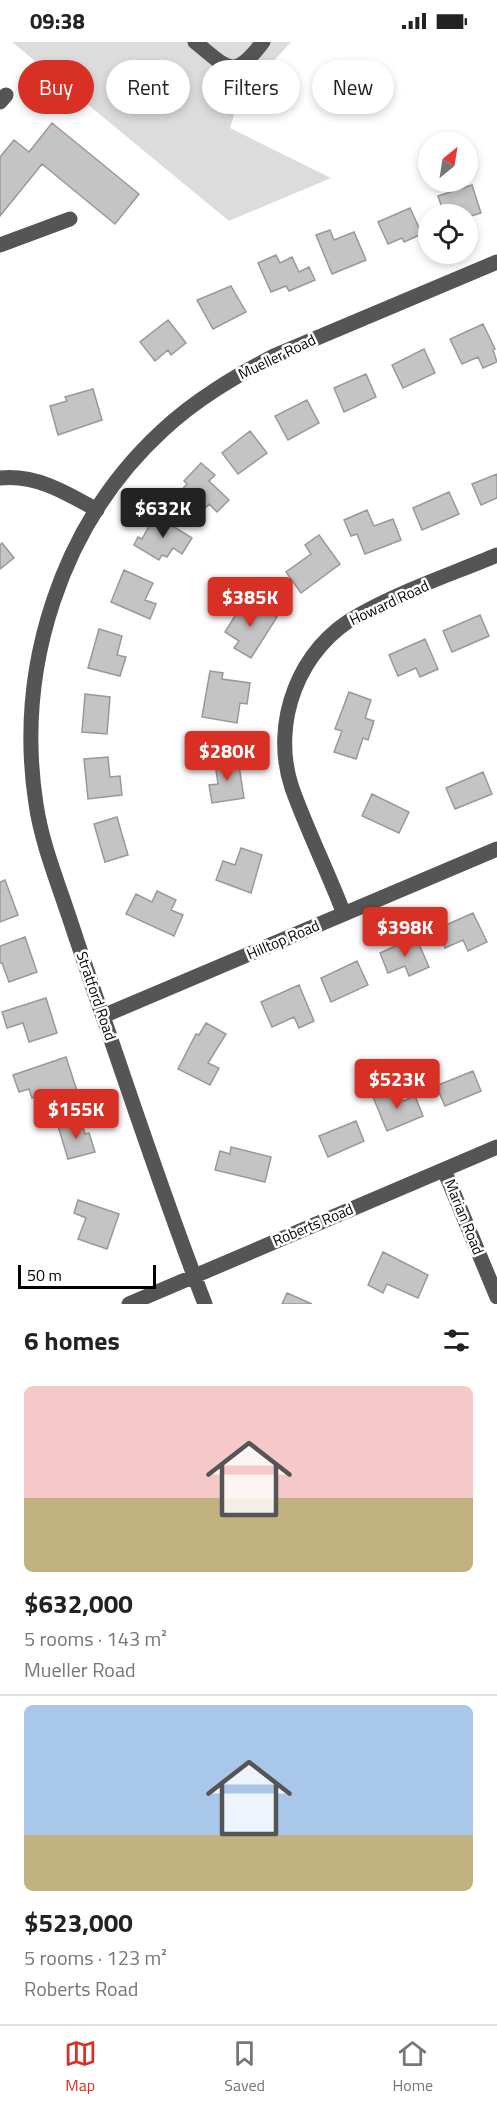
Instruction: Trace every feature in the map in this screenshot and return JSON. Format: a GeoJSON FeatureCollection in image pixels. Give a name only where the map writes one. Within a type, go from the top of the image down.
{"type":"FeatureCollection","features":[{"type":"Feature","properties":{"kind":"street"},"geometry":{"type":"LineString","coordinates":[[200,43],[224,65],[236,68],[246,64],[263,42]]}},
{"type":"Feature","properties":{"kind":"street"},"geometry":{"type":"LineString","coordinates":[[0,245],[70,219]]}},
{"type":"Feature","properties":{"kind":"street","name":"Mueller Road"},"geometry":{"type":"LineString","coordinates":[[35,678],[43,634],[58,585],[97,510],[147,446],[189,408],[216,389],[274,356],[497,262]]}},
{"type":"Feature","properties":{"kind":"street"},"geometry":{"type":"LineString","coordinates":[[0,478],[33,480],[58,488],[97,510]]}},
{"type":"Feature","properties":{"kind":"street","name":"Howard Road"},"geometry":{"type":"LineString","coordinates":[[344,914],[291,787],[285,758],[284,729],[293,691],[313,655],[333,633],[358,615],[497,555]]}},
{"type":"Feature","properties":{"kind":"street","name":"Stratford Road"},"geometry":{"type":"LineString","coordinates":[[35,678],[33,782],[40,826],[103,1016],[205,1304]]}},
{"type":"Feature","properties":{"kind":"street","name":"Hilltop Road"},"geometry":{"type":"LineString","coordinates":[[103,1016],[497,849]]}},
{"type":"Feature","properties":{"kind":"street","name":"Roberts Road"},"geometry":{"type":"LineString","coordinates":[[129,1304],[497,1147]]}},
{"type":"Feature","properties":{"kind":"street","name":"Marian Road"},"geometry":{"type":"LineString","coordinates":[[444,1170],[497,1298]]}},
{"type":"Feature","properties":{"kind":"shaded area"},"geometry":{"type":"Polygon","coordinates":[[[12,42],[291,42],[275,60],[202,60],[202,114],[234,114],[230,128],[331,178],[229,221],[94,110],[94,60],[34,60],[12,42]]]}},
{"type":"Feature","properties":{"kind":"building"},"geometry":{"type":"Polygon","coordinates":[[[52,123],[139,194],[115,224],[42,164],[0,216],[0,157],[14,140],[29,152],[52,123]]]}},
{"type":"Feature","properties":{"kind":"building"},"geometry":{"type":"Polygon","coordinates":[[[450,192],[474,192],[481,213],[478,214],[478,204],[441,204],[438,196],[450,192]]]}},
{"type":"Feature","properties":{"kind":"building"},"geometry":{"type":"Polygon","coordinates":[[[410,208],[418,225],[418,236],[404,242],[402,238],[388,244],[378,222],[410,208]]]}},
{"type":"Feature","properties":{"kind":"building"},"geometry":{"type":"Polygon","coordinates":[[[330,230],[334,240],[354,232],[366,260],[332,274],[316,235],[330,230]]]}},
{"type":"Feature","properties":{"kind":"building"},"geometry":{"type":"Polygon","coordinates":[[[276,255],[280,263],[292,257],[299,272],[309,267],[315,280],[289,291],[286,286],[271,292],[258,263],[276,255]]]}},
{"type":"Feature","properties":{"kind":"building"},"geometry":{"type":"Polygon","coordinates":[[[231,286],[246,312],[213,329],[197,300],[231,286]]]}},
{"type":"Feature","properties":{"kind":"building"},"geometry":{"type":"Polygon","coordinates":[[[168,320],[186,343],[171,355],[168,350],[155,361],[140,342],[168,320]]]}},
{"type":"Feature","properties":{"kind":"building"},"geometry":{"type":"Polygon","coordinates":[[[483,324],[495,349],[493,350],[497,362],[483,368],[478,357],[462,364],[450,339],[483,324]]]}},
{"type":"Feature","properties":{"kind":"building"},"geometry":{"type":"Polygon","coordinates":[[[424,349],[435,373],[403,388],[392,365],[424,349]]]}},
{"type":"Feature","properties":{"kind":"building"},"geometry":{"type":"Polygon","coordinates":[[[366,374],[376,397],[344,412],[334,388],[366,374]]]}},
{"type":"Feature","properties":{"kind":"building"},"geometry":{"type":"Polygon","coordinates":[[[93,389],[102,420],[58,435],[50,406],[67,401],[65,397],[93,389]]]}},
{"type":"Feature","properties":{"kind":"building"},"geometry":{"type":"Polygon","coordinates":[[[307,400],[319,423],[288,440],[275,416],[307,400]]]}},
{"type":"Feature","properties":{"kind":"building"},"geometry":{"type":"Polygon","coordinates":[[[250,431],[267,453],[238,474],[222,453],[250,431]]]}},
{"type":"Feature","properties":{"kind":"building"},"geometry":{"type":"Polygon","coordinates":[[[201,463],[215,475],[209,481],[229,500],[217,512],[209,504],[198,516],[176,496],[187,484],[184,481],[201,463]]]}},
{"type":"Feature","properties":{"kind":"building"},"geometry":{"type":"Polygon","coordinates":[[[497,474],[497,498],[481,505],[472,484],[497,474]]]}},
{"type":"Feature","properties":{"kind":"building"},"geometry":{"type":"Polygon","coordinates":[[[449,492],[459,514],[422,530],[413,508],[449,492]]]}},
{"type":"Feature","properties":{"kind":"building"},"geometry":{"type":"Polygon","coordinates":[[[367,510],[374,526],[393,519],[401,540],[365,554],[357,534],[351,536],[344,520],[367,510]]]}},
{"type":"Feature","properties":{"kind":"building"},"geometry":{"type":"Polygon","coordinates":[[[155,515],[192,538],[182,554],[173,548],[167,557],[162,555],[159,560],[134,545],[138,537],[142,539],[155,515]]]}},
{"type":"Feature","properties":{"kind":"building"},"geometry":{"type":"Polygon","coordinates":[[[319,535],[340,564],[301,593],[286,572],[311,554],[305,545],[319,535]]]}},
{"type":"Feature","properties":{"kind":"building"},"geometry":{"type":"Polygon","coordinates":[[[2,543],[14,558],[0,569],[0,545],[2,543]]]}},
{"type":"Feature","properties":{"kind":"building"},"geometry":{"type":"Polygon","coordinates":[[[124,570],[153,583],[145,600],[156,604],[150,619],[111,602],[124,570]]]}},
{"type":"Feature","properties":{"kind":"building"},"geometry":{"type":"Polygon","coordinates":[[[255,603],[277,617],[251,658],[234,648],[239,641],[225,632],[241,606],[250,612],[255,603]]]}},
{"type":"Feature","properties":{"kind":"building"},"geometry":{"type":"Polygon","coordinates":[[[480,615],[489,636],[452,652],[443,631],[480,615]]]}},
{"type":"Feature","properties":{"kind":"building"},"geometry":{"type":"Polygon","coordinates":[[[99,629],[122,636],[117,655],[126,657],[120,676],[88,668],[99,629]]]}},
{"type":"Feature","properties":{"kind":"building"},"geometry":{"type":"Polygon","coordinates":[[[425,639],[438,669],[420,677],[416,668],[398,676],[389,655],[425,639]]]}},
{"type":"Feature","properties":{"kind":"building"},"geometry":{"type":"Polygon","coordinates":[[[210,671],[223,673],[222,679],[250,683],[247,704],[240,703],[237,723],[202,717],[210,671]]]}},
{"type":"Feature","properties":{"kind":"building"},"geometry":{"type":"Polygon","coordinates":[[[349,692],[371,700],[365,718],[374,721],[368,740],[363,738],[356,759],[334,752],[342,731],[335,729],[349,692]]]}},
{"type":"Feature","properties":{"kind":"building"},"geometry":{"type":"Polygon","coordinates":[[[85,694],[110,697],[107,734],[82,732],[85,694]]]}},
{"type":"Feature","properties":{"kind":"building"},"geometry":{"type":"Polygon","coordinates":[[[108,757],[110,777],[120,776],[122,795],[88,799],[84,759],[108,757]]]}},
{"type":"Feature","properties":{"kind":"building"},"geometry":{"type":"Polygon","coordinates":[[[238,759],[244,798],[212,803],[209,785],[218,784],[215,763],[238,759]]]}},
{"type":"Feature","properties":{"kind":"building"},"geometry":{"type":"Polygon","coordinates":[[[483,772],[492,794],[455,809],[446,788],[483,772]]]}},
{"type":"Feature","properties":{"kind":"building"},"geometry":{"type":"Polygon","coordinates":[[[372,794],[409,812],[399,833],[362,816],[372,794]]]}},
{"type":"Feature","properties":{"kind":"building"},"geometry":{"type":"Polygon","coordinates":[[[117,817],[128,855],[105,862],[94,824],[117,817]]]}},
{"type":"Feature","properties":{"kind":"building"},"geometry":{"type":"Polygon","coordinates":[[[241,848],[262,855],[251,893],[216,880],[223,861],[235,865],[241,848]]]}},
{"type":"Feature","properties":{"kind":"building"},"geometry":{"type":"Polygon","coordinates":[[[5,880],[18,915],[0,922],[0,882],[5,880]]]}},
{"type":"Feature","properties":{"kind":"building"},"geometry":{"type":"Polygon","coordinates":[[[157,891],[176,900],[171,910],[183,915],[174,936],[126,914],[136,894],[152,902],[157,891]]]}},
{"type":"Feature","properties":{"kind":"building"},"geometry":{"type":"Polygon","coordinates":[[[473,913],[487,942],[468,951],[463,940],[445,948],[437,929],[473,913]]]}},
{"type":"Feature","properties":{"kind":"building"},"geometry":{"type":"Polygon","coordinates":[[[25,937],[37,972],[9,982],[2,963],[0,963],[0,946],[25,937]]]}},
{"type":"Feature","properties":{"kind":"building"},"geometry":{"type":"Polygon","coordinates":[[[416,937],[429,967],[409,976],[405,966],[388,973],[380,953],[416,937]]]}},
{"type":"Feature","properties":{"kind":"building"},"geometry":{"type":"Polygon","coordinates":[[[357,961],[368,985],[331,1002],[321,978],[357,961]]]}},
{"type":"Feature","properties":{"kind":"building"},"geometry":{"type":"Polygon","coordinates":[[[299,985],[314,1021],[299,1028],[294,1017],[272,1027],[261,1002],[299,985]]]}},
{"type":"Feature","properties":{"kind":"building"},"geometry":{"type":"Polygon","coordinates":[[[46,998],[57,1033],[29,1042],[23,1023],[7,1028],[2,1012],[46,998]]]}},
{"type":"Feature","properties":{"kind":"building"},"geometry":{"type":"Polygon","coordinates":[[[206,1023],[226,1034],[208,1063],[219,1068],[210,1085],[178,1069],[196,1034],[199,1035],[206,1023]]]}},
{"type":"Feature","properties":{"kind":"building"},"geometry":{"type":"Polygon","coordinates":[[[66,1057],[80,1100],[52,1109],[47,1093],[32,1098],[29,1089],[19,1092],[13,1075],[66,1057]]]}},
{"type":"Feature","properties":{"kind":"building"},"geometry":{"type":"Polygon","coordinates":[[[473,1071],[481,1091],[445,1106],[436,1086],[473,1071]]]}},
{"type":"Feature","properties":{"kind":"building"},"geometry":{"type":"Polygon","coordinates":[[[390,1090],[396,1104],[415,1096],[423,1116],[387,1131],[373,1097],[390,1090]]]}},
{"type":"Feature","properties":{"kind":"building"},"geometry":{"type":"Polygon","coordinates":[[[81,1119],[85,1134],[89,1133],[95,1152],[68,1159],[58,1126],[81,1119]]]}},
{"type":"Feature","properties":{"kind":"building"},"geometry":{"type":"Polygon","coordinates":[[[356,1121],[364,1141],[328,1157],[319,1136],[356,1121]]]}},
{"type":"Feature","properties":{"kind":"building"},"geometry":{"type":"Polygon","coordinates":[[[231,1147],[271,1157],[265,1182],[215,1170],[220,1151],[230,1154],[231,1147]]]}},
{"type":"Feature","properties":{"kind":"building"},"geometry":{"type":"Polygon","coordinates":[[[78,1200],[119,1214],[107,1249],[78,1239],[86,1218],[74,1213],[78,1200]]]}},
{"type":"Feature","properties":{"kind":"building"},"geometry":{"type":"Polygon","coordinates":[[[383,1252],[428,1275],[418,1298],[387,1284],[383,1293],[368,1285],[383,1252]]]}},
{"type":"Feature","properties":{"kind":"building"},"geometry":{"type":"Polygon","coordinates":[[[287,1293],[312,1304],[282,1304],[287,1293]]]}}]}
